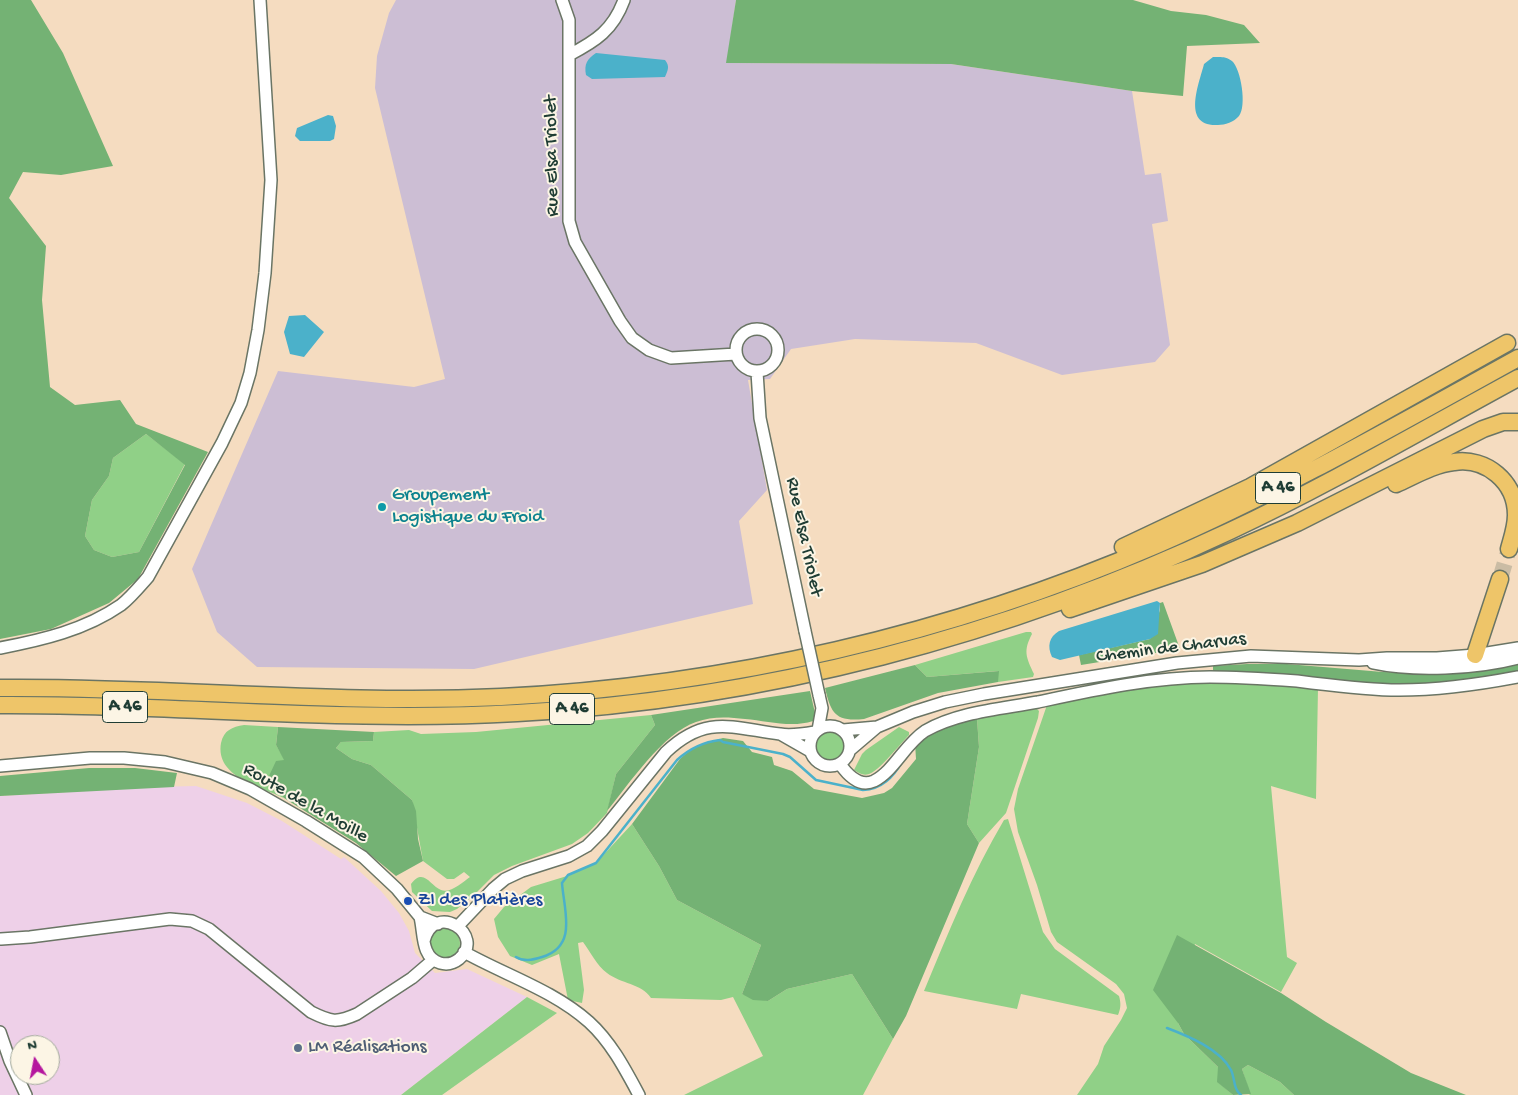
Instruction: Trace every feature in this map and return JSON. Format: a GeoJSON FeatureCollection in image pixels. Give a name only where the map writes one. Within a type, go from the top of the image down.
{"type":"FeatureCollection","features":[{"type":"Feature","properties":{"kind":"highway"},"geometry":{"type":"LineString","coordinates":[[1080,576],[1084,564],[1250,487],[1507,343]]}},
{"type":"Feature","properties":{"kind":"highway","name":"A 46"},"geometry":{"type":"LineString","coordinates":[[0,688],[116,689],[331,698],[498,697],[577,692],[700,676],[811,656],[970,614],[1080,576],[1156,545],[1347,452],[1518,358]]}},
{"type":"Feature","properties":{"kind":"highway","name":"A 46"},"geometry":{"type":"LineString","coordinates":[[0,705],[401,717],[481,715],[573,709],[701,694],[804,675],[921,646],[1019,616],[1118,580],[1228,532],[1349,471],[1518,378]]}},
{"type":"Feature","properties":{"kind":"highway"},"geometry":{"type":"LineString","coordinates":[[1019,616],[1031,622],[1202,564],[1297,523],[1484,429],[1503,422],[1518,422]]}},
{"type":"Feature","properties":{"kind":"highway"},"geometry":{"type":"LineString","coordinates":[[1297,523],[1308,523],[1442,464],[1467,461],[1491,469],[1502,479],[1513,496],[1515,522],[1509,549]]}},
{"type":"Feature","properties":{"kind":"highway"},"geometry":{"type":"LineString","coordinates":[[1475,655],[1500,579]]}},
{"type":"Feature","properties":{"kind":"street"},"geometry":{"type":"LineString","coordinates":[[0,648],[35,642],[70,631],[121,604],[138,589],[148,577],[222,443],[241,403],[250,372],[258,330],[265,273],[271,180],[260,0]]}},
{"type":"Feature","properties":{"kind":"street","name":"Rue Elsa Triolet"},"geometry":{"type":"LineString","coordinates":[[562,0],[569,20],[570,221],[575,242],[620,321],[632,338],[649,350],[671,358],[736,354]]}},
{"type":"Feature","properties":{"kind":"street"},"geometry":{"type":"LineString","coordinates":[[569,55],[600,37],[613,23],[624,0]]}},
{"type":"Feature","properties":{"kind":"street"},"geometry":{"type":"LineString","coordinates":[[756,329],[766,331],[774,337],[778,346],[776,360],[771,366],[757,372],[743,366],[736,354],[736,346],[739,339],[746,332],[756,329]]}},
{"type":"Feature","properties":{"kind":"street","name":"Rue Elsa Triolet"},"geometry":{"type":"LineString","coordinates":[[757,372],[760,418],[805,631],[822,708],[832,726]]}},
{"type":"Feature","properties":{"kind":"street","name":"Chemin de Charvas"},"geometry":{"type":"LineString","coordinates":[[843,730],[877,727],[928,707],[963,698],[1177,663],[1251,656],[1359,660],[1437,658],[1475,655],[1518,648]]}},
{"type":"Feature","properties":{"kind":"street"},"geometry":{"type":"LineString","coordinates":[[1359,660],[1387,666],[1437,668],[1477,666],[1518,658]]}},
{"type":"Feature","properties":{"kind":"street"},"geometry":{"type":"LineString","coordinates":[[840,764],[847,774],[857,780],[865,783],[874,781],[888,769],[909,744],[925,732],[947,722],[966,716],[1043,700],[1150,682],[1207,677],[1260,678],[1370,689],[1415,690],[1461,686],[1518,677]]}},
{"type":"Feature","properties":{"kind":"street","name":"Rue Elsa Triolet"},"geometry":{"type":"LineString","coordinates":[[816,731],[822,708]]}},
{"type":"Feature","properties":{"kind":"street"},"geometry":{"type":"LineString","coordinates":[[458,926],[505,879],[569,856],[587,846],[602,831],[666,752],[682,738],[707,728],[725,726],[782,735],[816,731],[826,726],[832,726],[843,730],[850,741],[850,750],[840,764],[826,766],[819,763],[810,751],[782,735]]}},
{"type":"Feature","properties":{"kind":"street","name":"Chemin de Charvas"},"geometry":{"type":"LineString","coordinates":[[850,750],[877,727]]}},
{"type":"Feature","properties":{"kind":"street"},"geometry":{"type":"LineString","coordinates":[[810,751],[810,738],[816,731]]}},
{"type":"Feature","properties":{"kind":"street","name":"Route de la Moille"},"geometry":{"type":"LineString","coordinates":[[0,766],[90,758],[124,758],[165,762],[212,773],[250,789],[306,820],[363,857],[397,889],[420,916],[438,924]]}},
{"type":"Feature","properties":{"kind":"street"},"geometry":{"type":"LineString","coordinates":[[420,916],[425,948],[433,960],[438,963],[450,963],[461,957],[464,952],[466,938],[458,926],[448,922],[438,924],[428,930],[424,941]]}},
{"type":"Feature","properties":{"kind":"street"},"geometry":{"type":"LineString","coordinates":[[0,942],[170,919],[192,920],[209,930],[311,1012],[329,1021],[357,1014],[412,978],[433,960]]}},
{"type":"Feature","properties":{"kind":"street"},"geometry":{"type":"LineString","coordinates":[[464,952],[560,1002],[589,1022],[618,1057],[639,1095]]}},
{"type":"Feature","properties":{"kind":"street"},"geometry":{"type":"LineString","coordinates":[[0,1032],[10,1061],[26,1095]]}},
{"type":"Feature","properties":{"kind":"shaded area"},"geometry":{"type":"Polygon","coordinates":[[[396,0],[736,0],[727,63],[951,64],[1132,91],[1145,175],[1161,173],[1168,221],[1152,224],[1170,345],[1155,362],[1062,375],[976,343],[855,339],[791,349],[770,379],[748,380],[767,490],[739,521],[753,604],[474,669],[257,667],[217,632],[192,569],[278,371],[414,387],[445,379],[375,88],[377,56],[389,13],[396,0]]]}},
{"type":"Feature","properties":{"kind":"shaded area"},"geometry":{"type":"Polygon","coordinates":[[[196,786],[247,803],[282,821],[341,859],[344,857],[381,891],[399,913],[409,931],[415,953],[435,973],[467,969],[527,997],[401,1095],[0,1095],[0,796],[196,786]]]}},
{"type":"Feature","properties":{"kind":"green space"},"geometry":{"type":"Polygon","coordinates":[[[0,0],[31,0],[63,53],[113,166],[61,175],[23,172],[9,198],[46,246],[42,300],[50,387],[75,405],[120,400],[136,424],[208,452],[138,579],[109,603],[51,629],[0,639],[0,0]],[[146,434],[113,458],[109,476],[92,500],[85,536],[94,550],[112,557],[139,552],[185,465],[146,434]]]}},
{"type":"Feature","properties":{"kind":"green space"},"geometry":{"type":"Polygon","coordinates":[[[736,0],[1133,0],[1171,11],[1206,15],[1244,25],[1260,43],[1187,46],[1183,96],[1132,91],[951,64],[726,63],[736,0]]]}},
{"type":"Feature","properties":{"kind":"green space"},"geometry":{"type":"Polygon","coordinates":[[[146,434],[185,464],[139,552],[112,557],[94,550],[85,536],[92,500],[109,476],[113,458],[146,434]]]}},
{"type":"Feature","properties":{"kind":"green space"},"geometry":{"type":"Polygon","coordinates":[[[1163,602],[1180,649],[1081,665],[1079,655],[1150,639],[1160,610],[1160,603],[1163,602]]]}},
{"type":"Feature","properties":{"kind":"green space"},"geometry":{"type":"Polygon","coordinates":[[[1031,632],[1032,634],[1027,645],[1027,654],[1034,674],[1033,677],[998,682],[998,671],[927,677],[915,665],[1031,632]]]}},
{"type":"Feature","properties":{"kind":"green space"},"geometry":{"type":"Polygon","coordinates":[[[1287,664],[1383,672],[1452,674],[1477,672],[1518,664],[1518,671],[1455,681],[1408,684],[1347,682],[1213,671],[1213,666],[1287,664]]]}},
{"type":"Feature","properties":{"kind":"green space"},"geometry":{"type":"Polygon","coordinates":[[[915,665],[927,677],[999,671],[998,682],[938,693],[864,719],[847,719],[840,717],[832,710],[825,688],[915,665]]]}},
{"type":"Feature","properties":{"kind":"green space"},"geometry":{"type":"Polygon","coordinates":[[[1240,682],[1318,688],[1316,799],[1271,786],[1287,957],[1297,963],[1281,992],[1195,944],[1178,1023],[1184,1034],[1218,1067],[1218,1082],[1233,1095],[1077,1095],[1098,1064],[1104,1046],[1127,1008],[1124,994],[1116,984],[1057,942],[1051,932],[1018,832],[1014,809],[1018,789],[1047,705],[1049,703],[1149,686],[1181,683],[1240,682]]]}},
{"type":"Feature","properties":{"kind":"green space"},"geometry":{"type":"Polygon","coordinates":[[[810,691],[815,713],[813,721],[788,724],[739,718],[720,718],[702,720],[684,728],[671,737],[647,760],[607,811],[616,774],[655,725],[651,715],[810,691]]]}},
{"type":"Feature","properties":{"kind":"green space"},"geometry":{"type":"Polygon","coordinates":[[[1037,709],[1039,711],[1038,718],[1006,813],[979,843],[967,824],[979,747],[977,719],[1014,711],[1037,709]]]}},
{"type":"Feature","properties":{"kind":"green space"},"geometry":{"type":"Polygon","coordinates":[[[651,715],[655,725],[616,774],[607,813],[588,833],[572,844],[512,866],[494,875],[473,896],[457,909],[450,912],[432,911],[412,892],[411,884],[416,879],[423,877],[437,888],[445,891],[456,887],[470,877],[464,872],[454,879],[447,879],[423,861],[412,800],[371,765],[352,759],[336,748],[341,742],[373,741],[374,732],[409,730],[421,734],[476,732],[651,715]]]}},
{"type":"Feature","properties":{"kind":"green space"},"geometry":{"type":"Polygon","coordinates":[[[977,719],[979,747],[967,824],[979,843],[906,1016],[893,1039],[852,974],[787,989],[768,1001],[753,1000],[742,994],[761,945],[677,900],[659,866],[632,824],[680,759],[690,750],[702,744],[723,738],[743,741],[752,752],[772,757],[774,765],[792,771],[814,789],[862,798],[884,793],[892,788],[916,759],[915,743],[930,733],[944,727],[977,719]]]}},
{"type":"Feature","properties":{"kind":"green space"},"geometry":{"type":"Polygon","coordinates":[[[244,725],[278,727],[276,745],[285,760],[269,776],[284,798],[252,785],[232,772],[225,764],[221,755],[222,739],[229,730],[244,725]]]}},
{"type":"Feature","properties":{"kind":"green space"},"geometry":{"type":"Polygon","coordinates":[[[278,727],[374,732],[373,741],[341,742],[336,748],[352,759],[371,765],[412,800],[416,811],[418,839],[423,861],[396,876],[356,843],[284,798],[269,776],[276,761],[284,760],[276,745],[278,727]]]}},
{"type":"Feature","properties":{"kind":"green space"},"geometry":{"type":"Polygon","coordinates":[[[899,727],[909,732],[909,735],[884,763],[867,775],[854,770],[866,750],[899,727]]]}},
{"type":"Feature","properties":{"kind":"green space"},"geometry":{"type":"Polygon","coordinates":[[[830,732],[840,736],[844,746],[840,756],[830,760],[820,756],[816,746],[820,736],[830,732]]]}},
{"type":"Feature","properties":{"kind":"green space"},"geometry":{"type":"Polygon","coordinates":[[[89,768],[135,768],[177,773],[174,787],[0,796],[0,776],[89,768]]]}},
{"type":"Feature","properties":{"kind":"green space"},"geometry":{"type":"Polygon","coordinates":[[[1008,819],[1043,932],[1055,949],[1119,996],[1120,1010],[1118,1015],[1021,994],[1017,1009],[924,991],[951,926],[992,840],[1004,820],[1008,819]]]}},
{"type":"Feature","properties":{"kind":"green space"},"geometry":{"type":"Polygon","coordinates":[[[632,824],[659,866],[677,900],[761,945],[742,994],[768,1001],[787,989],[852,974],[893,1039],[863,1095],[684,1095],[763,1056],[733,997],[721,1000],[651,998],[642,989],[613,977],[603,970],[583,942],[578,943],[584,990],[582,1003],[568,1000],[559,954],[532,965],[510,956],[498,937],[494,919],[504,907],[531,887],[567,876],[597,862],[632,824]]]}},
{"type":"Feature","properties":{"kind":"green space"},"geometry":{"type":"Polygon","coordinates":[[[445,928],[451,929],[459,937],[459,949],[451,957],[445,958],[439,957],[431,949],[430,943],[431,937],[439,929],[445,928]]]}},
{"type":"Feature","properties":{"kind":"green space"},"geometry":{"type":"Polygon","coordinates":[[[1177,935],[1281,993],[1411,1073],[1466,1095],[1294,1095],[1280,1082],[1248,1065],[1242,1069],[1251,1094],[1233,1095],[1217,1082],[1218,1067],[1184,1034],[1153,990],[1177,935]]]}},
{"type":"Feature","properties":{"kind":"green space"},"geometry":{"type":"Polygon","coordinates":[[[527,997],[557,1013],[442,1095],[401,1095],[527,997]]]}},
{"type":"Feature","properties":{"kind":"green space"},"geometry":{"type":"Polygon","coordinates":[[[1248,1065],[1280,1082],[1294,1095],[1249,1095],[1242,1069],[1248,1065]]]}},
{"type":"Feature","properties":{"kind":"water"},"geometry":{"type":"Polygon","coordinates":[[[596,53],[665,60],[668,64],[668,70],[665,77],[592,79],[586,75],[585,68],[590,57],[596,53]]]}},
{"type":"Feature","properties":{"kind":"water"},"geometry":{"type":"Polygon","coordinates":[[[1213,57],[1221,57],[1232,61],[1238,72],[1243,96],[1243,104],[1239,116],[1221,125],[1207,124],[1200,119],[1196,112],[1196,93],[1204,64],[1213,57]]]}},
{"type":"Feature","properties":{"kind":"water"},"geometry":{"type":"Polygon","coordinates":[[[328,115],[333,116],[336,126],[334,139],[330,141],[300,141],[295,136],[297,128],[328,115]]]}},
{"type":"Feature","properties":{"kind":"water"},"geometry":{"type":"Polygon","coordinates":[[[305,315],[324,332],[304,357],[290,354],[284,332],[289,316],[305,315]]]}},
{"type":"Feature","properties":{"kind":"water"},"geometry":{"type":"Polygon","coordinates":[[[1157,601],[1160,603],[1158,634],[1150,639],[1060,660],[1052,657],[1050,642],[1059,631],[1157,601]]]}},
{"type":"Feature","properties":{"kind":"waterway"},"geometry":{"type":"LineString","coordinates":[[516,957],[531,960],[553,952],[561,945],[565,936],[566,926],[562,883],[568,875],[596,863],[677,760],[697,747],[708,742],[720,740],[783,754],[790,757],[816,780],[863,790],[881,785],[895,773],[902,762]]}},
{"type":"Feature","properties":{"kind":"waterway"},"geometry":{"type":"LineString","coordinates":[[1167,1028],[1203,1044],[1226,1062],[1231,1070],[1235,1087],[1241,1095]]}},
{"type":"Feature","properties":{"kind":"tunnel"},"geometry":{"type":"LineString","coordinates":[[1500,579],[1509,549]]}},
{"type":"Feature","properties":{"kind":"place","name":"Groupement Logistique du Froid"},"geometry":{"type":"Point","coordinates":[382,507]}},
{"type":"Feature","properties":{"kind":"place","name":"ZI des Platières"},"geometry":{"type":"Point","coordinates":[408,901]}},
{"type":"Feature","properties":{"kind":"place","name":"LM Réalisations"},"geometry":{"type":"Point","coordinates":[298,1048]}}]}
